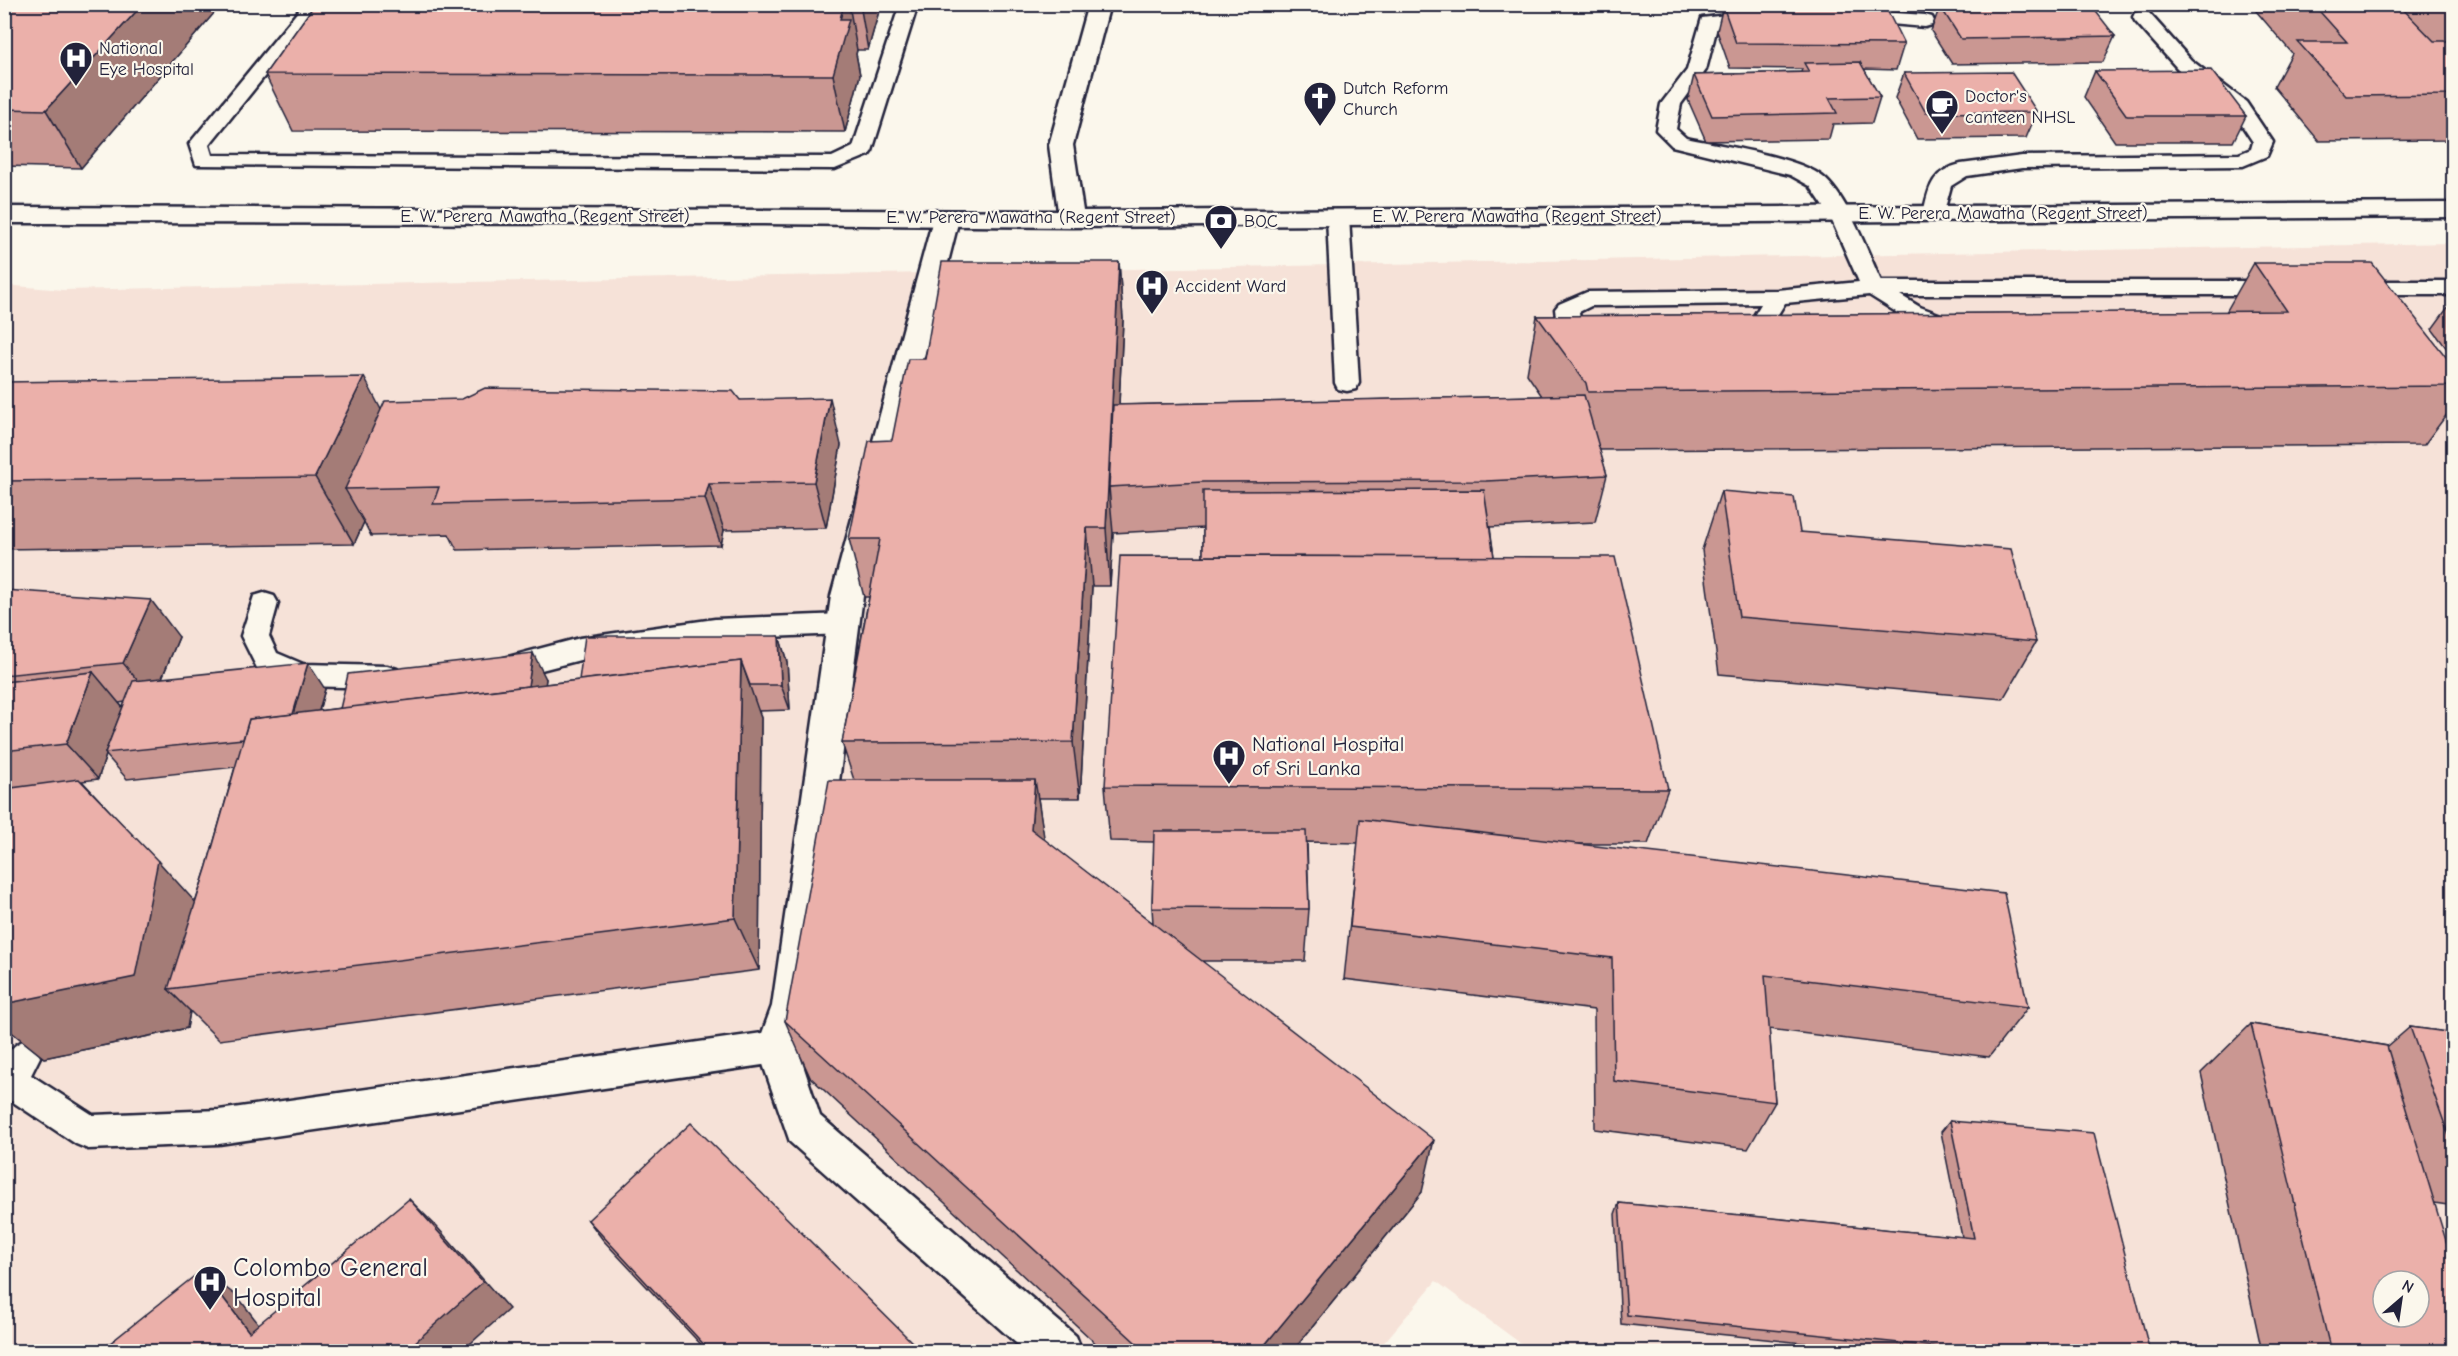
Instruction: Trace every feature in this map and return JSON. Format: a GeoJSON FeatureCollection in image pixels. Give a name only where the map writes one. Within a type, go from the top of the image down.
{"type":"FeatureCollection","features":[{"type":"Feature","properties":{"kind":"main road"},"geometry":{"type":"LineString","coordinates":[[1072,219],[1061,145],[1099,4]]}},
{"type":"Feature","properties":{"kind":"main road","name":"E. W. Perera Mawatha (Regent Street)"},"geometry":{"type":"LineString","coordinates":[[4,215],[763,216],[1072,219],[2454,210]]}},
{"type":"Feature","properties":{"kind":"main road"},"geometry":{"type":"LineString","coordinates":[[946,219],[847,596],[791,1005],[777,1047],[804,1128],[1060,1352]]}},
{"type":"Feature","properties":{"kind":"lane"},"geometry":{"type":"LineString","coordinates":[[314,4],[199,144],[203,161],[835,163],[862,151],[909,4]]}},
{"type":"Feature","properties":{"kind":"lane"},"geometry":{"type":"LineString","coordinates":[[1779,15],[1709,21],[1704,34],[1702,52],[1693,76],[1668,107],[1666,130],[1679,142],[1797,170],[1817,182],[1840,214],[1873,288],[1912,312],[1955,328],[1977,332]]}},
{"type":"Feature","properties":{"kind":"lane"},"geometry":{"type":"LineString","coordinates":[[1832,16],[1925,21]]}},
{"type":"Feature","properties":{"kind":"lane"},"geometry":{"type":"LineString","coordinates":[[1934,214],[1941,183],[1960,170],[2022,162],[2242,160],[2260,152],[2263,142],[2239,106],[2184,64],[2142,17]]}},
{"type":"Feature","properties":{"kind":"lane"},"geometry":{"type":"LineString","coordinates":[[1338,217],[1347,383]]}},
{"type":"Feature","properties":{"kind":"lane"},"geometry":{"type":"LineString","coordinates":[[1602,347],[1580,346],[1571,339],[1567,309],[1587,299],[1777,297],[1873,288],[2302,288]]}},
{"type":"Feature","properties":{"kind":"lane"},"geometry":{"type":"LineString","coordinates":[[2197,288],[2216,310]]}},
{"type":"Feature","properties":{"kind":"lane"},"geometry":{"type":"LineString","coordinates":[[2337,288],[2454,288]]}},
{"type":"Feature","properties":{"kind":"lane"},"geometry":{"type":"LineString","coordinates":[[1724,347],[1755,332],[1777,297]]}},
{"type":"Feature","properties":{"kind":"lane"},"geometry":{"type":"LineString","coordinates":[[264,603],[255,636],[267,660],[300,675],[368,678],[414,676]]}},
{"type":"Feature","properties":{"kind":"lane"},"geometry":{"type":"LineString","coordinates":[[471,673],[494,671],[580,649],[715,629],[843,624]]}},
{"type":"Feature","properties":{"kind":"lane"},"geometry":{"type":"LineString","coordinates":[[23,1057],[10,1080],[88,1132],[219,1127],[777,1047]]}},
{"type":"Feature","properties":{"kind":"shaded area","name":"National Hospital of Sri Lanka"},"geometry":{"type":"Polygon","coordinates":[[[2453,243],[2453,1351],[1531,1351],[1436,1281],[1377,1351],[5,1351],[4,285],[63,290],[2453,243]]]}},
{"type":"Feature","properties":{"kind":"building"},"geometry":{"type":"Polygon","coordinates":[[[4,4],[143,4],[46,110],[4,109],[4,4]]]}},
{"type":"Feature","properties":{"kind":"building"},"geometry":{"type":"Polygon","coordinates":[[[315,4],[844,4],[840,19],[849,19],[833,75],[265,74],[315,4]]]}},
{"type":"Feature","properties":{"kind":"building"},"geometry":{"type":"Polygon","coordinates":[[[2090,4],[2115,36],[1961,39],[1940,6],[2090,4]]]}},
{"type":"Feature","properties":{"kind":"building"},"geometry":{"type":"Polygon","coordinates":[[[2313,4],[2398,4],[2434,41],[2454,41],[2454,95],[2346,96],[2298,42],[2347,42],[2313,4]]]}},
{"type":"Feature","properties":{"kind":"building"},"geometry":{"type":"Polygon","coordinates":[[[1723,6],[1886,8],[1904,44],[1736,43],[1723,6]]]}},
{"type":"Feature","properties":{"kind":"building"},"geometry":{"type":"Polygon","coordinates":[[[1860,62],[1880,97],[1829,98],[1837,113],[1712,116],[1694,75],[1809,72],[1804,63],[1860,62]]]}},
{"type":"Feature","properties":{"kind":"building"},"geometry":{"type":"Polygon","coordinates":[[[2211,70],[2246,116],[2127,116],[2095,71],[2211,70]]]}},
{"type":"Feature","properties":{"kind":"building"},"geometry":{"type":"Polygon","coordinates":[[[2011,72],[2037,112],[1926,113],[1904,73],[2011,72]]]}},
{"type":"Feature","properties":{"kind":"building"},"geometry":{"type":"Polygon","coordinates":[[[942,262],[1119,262],[1106,528],[1087,528],[1073,742],[842,743],[880,539],[849,539],[869,441],[892,440],[908,359],[925,359],[942,262]]]}},
{"type":"Feature","properties":{"kind":"building"},"geometry":{"type":"Polygon","coordinates":[[[2254,263],[2372,263],[2454,367],[2454,386],[1588,392],[1586,383],[1537,316],[2287,311],[2254,263]]]}},
{"type":"Feature","properties":{"kind":"building"},"geometry":{"type":"Polygon","coordinates":[[[364,377],[315,477],[4,481],[4,382],[364,377]]]}},
{"type":"Feature","properties":{"kind":"building"},"geometry":{"type":"Polygon","coordinates":[[[485,388],[733,391],[740,400],[830,398],[814,482],[709,484],[705,498],[433,504],[439,487],[345,489],[385,401],[462,399],[485,388]]]}},
{"type":"Feature","properties":{"kind":"building"},"geometry":{"type":"Polygon","coordinates":[[[1584,395],[1607,475],[1486,481],[1203,482],[1109,487],[1113,405],[1584,395]]]}},
{"type":"Feature","properties":{"kind":"building"},"geometry":{"type":"Polygon","coordinates":[[[1484,490],[1494,557],[1203,556],[1203,491],[1484,490]]]}},
{"type":"Feature","properties":{"kind":"building"},"geometry":{"type":"Polygon","coordinates":[[[1721,491],[1794,497],[1800,532],[2011,549],[2036,642],[1739,617],[1721,491]]]}},
{"type":"Feature","properties":{"kind":"building"},"geometry":{"type":"Polygon","coordinates":[[[1120,556],[1615,557],[1668,789],[1105,786],[1120,556]]]}},
{"type":"Feature","properties":{"kind":"building"},"geometry":{"type":"Polygon","coordinates":[[[4,590],[151,600],[123,663],[4,675],[4,590]]]}},
{"type":"Feature","properties":{"kind":"building"},"geometry":{"type":"Polygon","coordinates":[[[585,636],[779,636],[781,685],[750,685],[741,661],[579,680],[585,636]]]}},
{"type":"Feature","properties":{"kind":"building"},"geometry":{"type":"Polygon","coordinates":[[[533,653],[528,686],[340,709],[348,674],[533,653]]]}},
{"type":"Feature","properties":{"kind":"building"},"geometry":{"type":"Polygon","coordinates":[[[741,661],[735,918],[168,989],[207,866],[249,719],[741,661]]]}},
{"type":"Feature","properties":{"kind":"building"},"geometry":{"type":"Polygon","coordinates":[[[308,663],[293,714],[249,719],[243,739],[105,753],[133,681],[308,663]]]}},
{"type":"Feature","properties":{"kind":"building"},"geometry":{"type":"Polygon","coordinates":[[[93,672],[66,744],[4,751],[4,682],[93,672]]]}},
{"type":"Feature","properties":{"kind":"building"},"geometry":{"type":"Polygon","coordinates":[[[79,779],[158,861],[135,977],[4,1004],[4,789],[79,779]]]}},
{"type":"Feature","properties":{"kind":"building"},"geometry":{"type":"Polygon","coordinates":[[[829,780],[1035,780],[1031,829],[1434,1140],[1259,1352],[1146,1352],[785,1021],[829,780]]]}},
{"type":"Feature","properties":{"kind":"building"},"geometry":{"type":"Polygon","coordinates":[[[1360,819],[2004,893],[2028,1007],[1765,975],[1775,1102],[1614,1081],[1612,958],[1350,927],[1360,819]]]}},
{"type":"Feature","properties":{"kind":"building"},"geometry":{"type":"Polygon","coordinates":[[[1154,831],[1306,831],[1309,909],[1152,908],[1154,831]]]}},
{"type":"Feature","properties":{"kind":"building"},"geometry":{"type":"Polygon","coordinates":[[[2251,1024],[2387,1046],[2454,1267],[2454,1352],[2331,1352],[2251,1024]]]}},
{"type":"Feature","properties":{"kind":"building"},"geometry":{"type":"Polygon","coordinates":[[[2410,1027],[2454,1033],[2454,1150],[2410,1027]]]}},
{"type":"Feature","properties":{"kind":"building"},"geometry":{"type":"Polygon","coordinates":[[[1950,1121],[2094,1133],[2150,1352],[1987,1352],[1627,1315],[1619,1203],[1974,1238],[1950,1121]]]}},
{"type":"Feature","properties":{"kind":"building"},"geometry":{"type":"Polygon","coordinates":[[[691,1123],[922,1352],[711,1352],[588,1220],[691,1123]]]}},
{"type":"Feature","properties":{"kind":"building"},"geometry":{"type":"Polygon","coordinates":[[[409,1199],[483,1282],[404,1352],[114,1352],[109,1344],[202,1270],[249,1332],[409,1199]]]}},
{"type":"Feature","properties":{"kind":"building"},"geometry":{"type":"Polygon","coordinates":[[[435,1344],[441,1352],[426,1352],[435,1344]]]}},
{"type":"Feature","properties":{"kind":"place","name":"National Eye Hospital"},"geometry":{"type":"Point","coordinates":[76,87]}},
{"type":"Feature","properties":{"kind":"place","name":"Dutch Reform Church"},"geometry":{"type":"Point","coordinates":[1320,127]}},
{"type":"Feature","properties":{"kind":"place","name":"Doctor's canteen NHSL"},"geometry":{"type":"Point","coordinates":[1942,135]}},
{"type":"Feature","properties":{"kind":"place","name":"BOC"},"geometry":{"type":"Point","coordinates":[1221,250]}},
{"type":"Feature","properties":{"kind":"place","name":"Accident Ward"},"geometry":{"type":"Point","coordinates":[1152,315]}},
{"type":"Feature","properties":{"kind":"place","name":"National Hospital of Sri Lanka"},"geometry":{"type":"Point","coordinates":[1229,785]}},
{"type":"Feature","properties":{"kind":"place","name":"Colombo General Hospital"},"geometry":{"type":"Point","coordinates":[210,1311]}}]}
